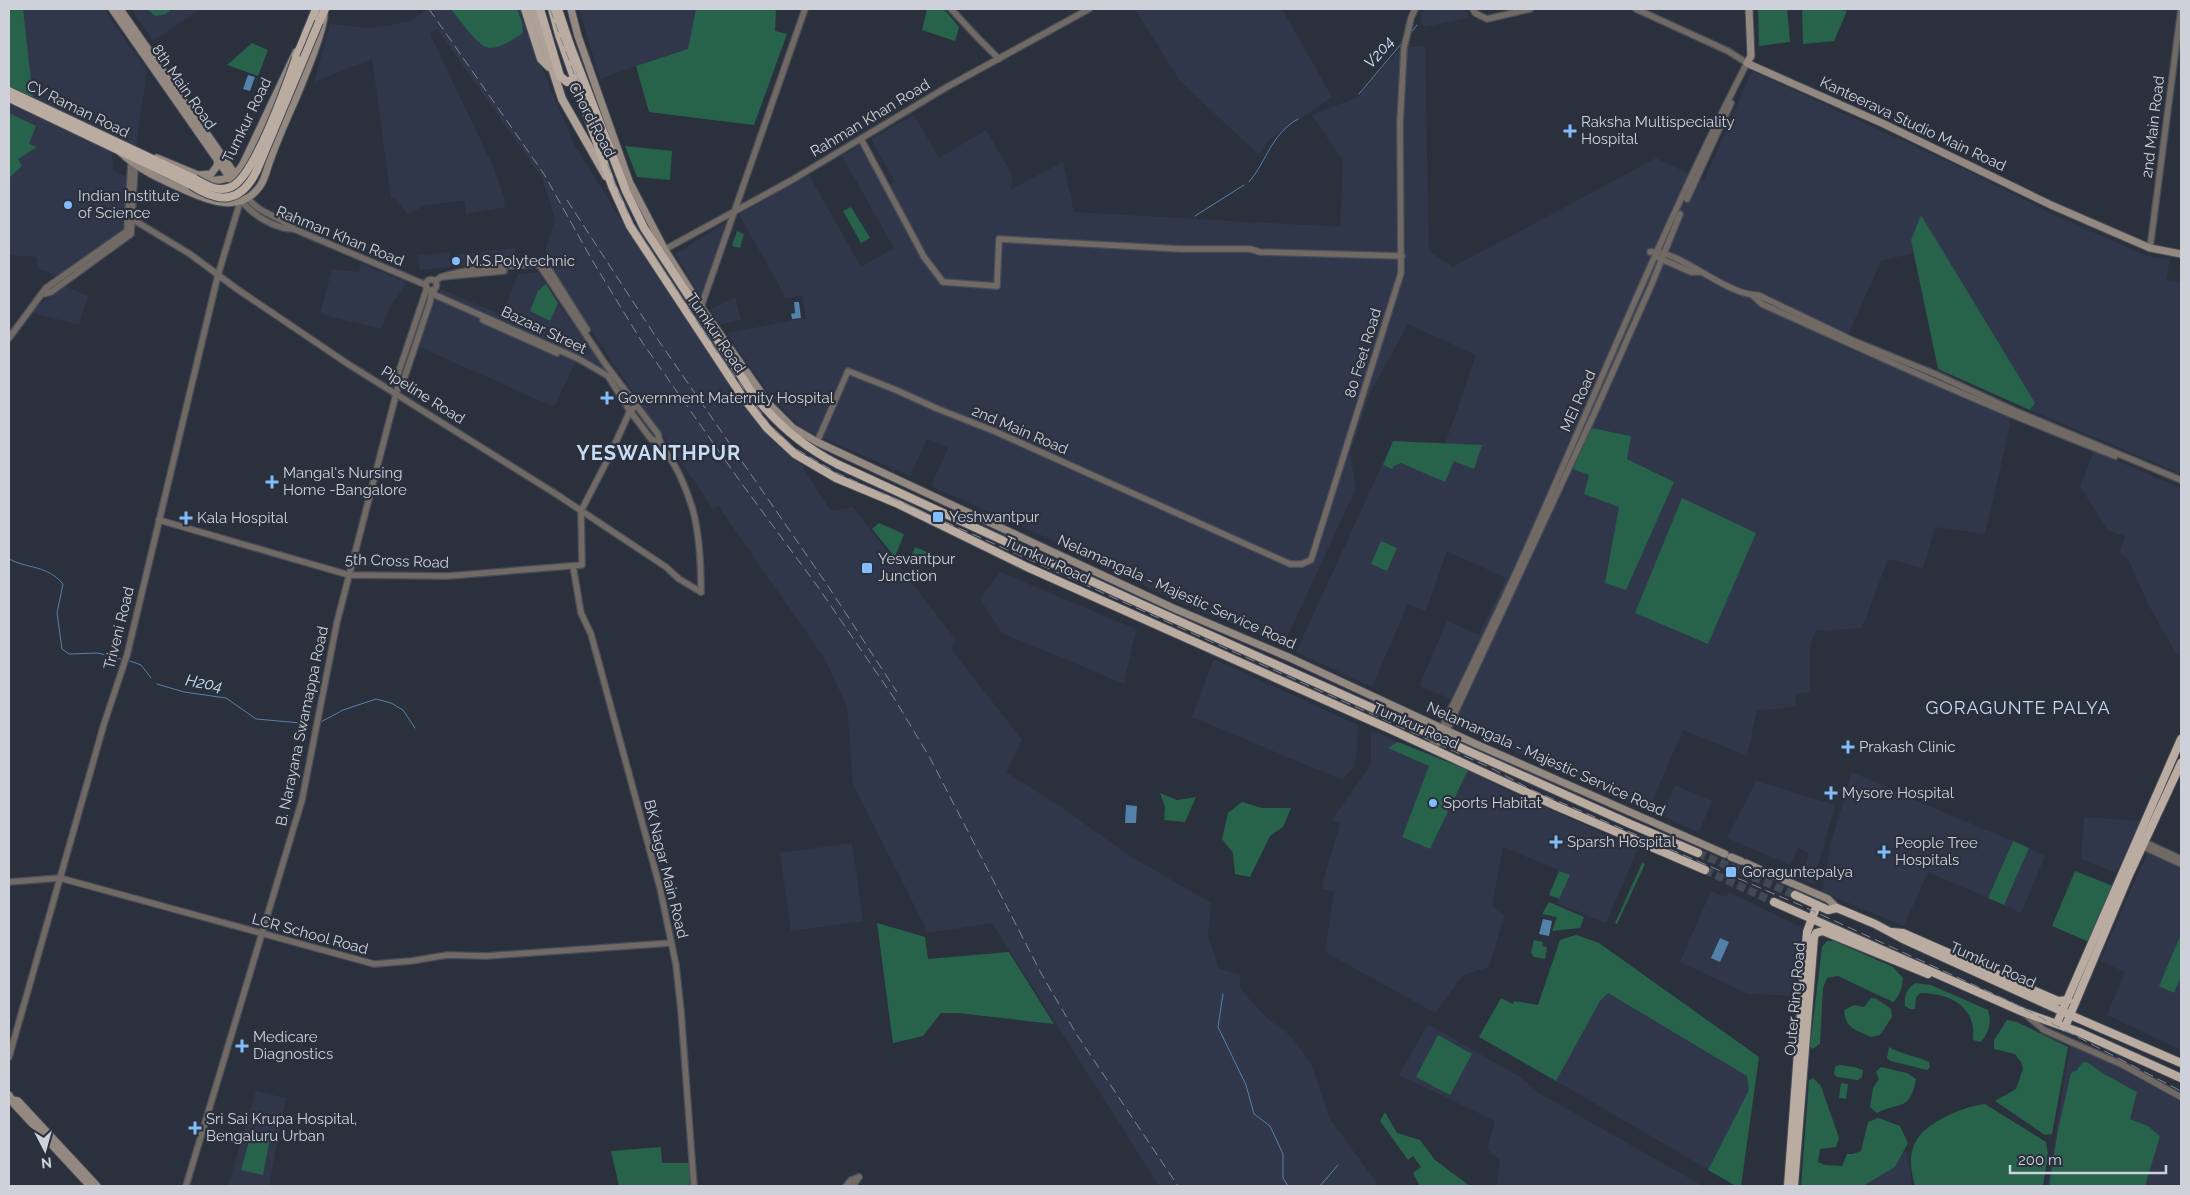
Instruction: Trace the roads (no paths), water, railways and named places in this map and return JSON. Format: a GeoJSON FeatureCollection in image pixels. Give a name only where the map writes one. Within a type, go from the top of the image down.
{"type":"FeatureCollection","features":[{"type":"Feature","properties":{"kind":"highway"},"geometry":{"type":"LineString","coordinates":[[540,9],[560,76],[567,82],[574,79]]}},
{"type":"Feature","properties":{"kind":"highway","name":"Tumkur Road"},"geometry":{"type":"LineString","coordinates":[[552,9],[574,79],[612,186],[623,213],[640,244],[742,396],[781,442],[810,464],[836,478],[896,503],[1027,568],[1432,748],[1556,806],[1705,870]]}},
{"type":"Feature","properties":{"kind":"highway","name":"Tumkur Road"},"geometry":{"type":"LineString","coordinates":[[558,9],[570,45],[644,228],[662,251],[765,410],[821,456],[1114,592],[1698,853]]}},
{"type":"Feature","properties":{"kind":"highway"},"geometry":{"type":"LineString","coordinates":[[195,180],[207,195],[214,197],[232,196],[247,187],[258,170],[319,22],[321,10]]}},
{"type":"Feature","properties":{"kind":"highway","name":"Tumkur Road"},"geometry":{"type":"LineString","coordinates":[[300,49],[321,10]]}},
{"type":"Feature","properties":{"kind":"highway"},"geometry":{"type":"LineString","coordinates":[[195,180],[214,188],[222,189],[230,188],[244,178],[254,160],[300,49]]}},
{"type":"Feature","properties":{"kind":"highway","name":"CV Raman Road"},"geometry":{"type":"LineString","coordinates":[[9,91],[135,153],[195,180]]}},
{"type":"Feature","properties":{"kind":"highway","name":"CV Raman Road"},"geometry":{"type":"LineString","coordinates":[[9,98],[120,152],[195,180]]}},
{"type":"Feature","properties":{"kind":"highway"},"geometry":{"type":"LineString","coordinates":[[2066,1013],[2068,1000],[2181,739]]}},
{"type":"Feature","properties":{"kind":"highway"},"geometry":{"type":"LineString","coordinates":[[2061,1025],[2181,763]]}},
{"type":"Feature","properties":{"kind":"highway","name":"Tumkur Road"},"geometry":{"type":"LineString","coordinates":[[1795,895],[1828,910],[1836,908],[2066,1013],[2181,1063]]}},
{"type":"Feature","properties":{"kind":"highway","name":"Tumkur Road"},"geometry":{"type":"LineString","coordinates":[[1774,902],[2023,1012],[2061,1025],[2181,1078]]}},
{"type":"Feature","properties":{"kind":"highway","name":"Outer Ring Road"},"geometry":{"type":"LineString","coordinates":[[1788,1186],[1807,932],[1817,905]]}},
{"type":"Feature","properties":{"kind":"highway","name":"Outer Ring Road"},"geometry":{"type":"LineString","coordinates":[[1794,1186],[1813,943],[1816,933],[1823,931],[1914,970],[1954,982]]}},
{"type":"Feature","properties":{"kind":"highway"},"geometry":{"type":"LineString","coordinates":[[1891,932],[1903,933],[2058,1001],[2068,1000]]}},
{"type":"Feature","properties":{"kind":"highway"},"geometry":{"type":"LineString","coordinates":[[2034,1016],[2041,1001]]}},
{"type":"Feature","properties":{"kind":"main road","name":"8th Main Road"},"geometry":{"type":"LineString","coordinates":[[112,9],[233,176],[244,202]]}},
{"type":"Feature","properties":{"kind":"main road","name":"8th Main Road"},"geometry":{"type":"LineString","coordinates":[[120,9],[218,159],[233,176]]}},
{"type":"Feature","properties":{"kind":"main road"},"geometry":{"type":"LineString","coordinates":[[524,9],[541,58],[552,71]]}},
{"type":"Feature","properties":{"kind":"main road","name":"Chord Road"},"geometry":{"type":"LineString","coordinates":[[533,9],[562,99],[612,186]]}},
{"type":"Feature","properties":{"kind":"main road"},"geometry":{"type":"LineString","coordinates":[[571,9],[622,172]]}},
{"type":"Feature","properties":{"kind":"main road"},"geometry":{"type":"LineString","coordinates":[[1749,9],[1751,56],[1749,64]]}},
{"type":"Feature","properties":{"kind":"main road"},"geometry":{"type":"LineString","coordinates":[[1749,64],[1755,56],[1753,9]]}},
{"type":"Feature","properties":{"kind":"main road"},"geometry":{"type":"LineString","coordinates":[[120,152],[133,164],[157,178],[198,196],[222,204],[244,202],[261,186],[320,33],[325,17],[321,10]]}},
{"type":"Feature","properties":{"kind":"main road","name":"Tumkur Road"},"geometry":{"type":"LineString","coordinates":[[205,179],[217,181],[233,176],[247,157],[294,52],[300,49]]}},
{"type":"Feature","properties":{"kind":"main road","name":"Kanteerava Studio Main Road"},"geometry":{"type":"LineString","coordinates":[[1749,64],[1884,124],[2051,204],[2150,248],[2179,252]]}},
{"type":"Feature","properties":{"kind":"main road"},"geometry":{"type":"LineString","coordinates":[[195,180],[211,174],[217,166],[218,159]]}},
{"type":"Feature","properties":{"kind":"main road"},"geometry":{"type":"LineString","coordinates":[[195,180],[205,179],[198,196]]}},
{"type":"Feature","properties":{"kind":"main road","name":"Nelamangala - Majestic Service Road"},"geometry":{"type":"LineString","coordinates":[[662,251],[770,405],[790,430],[1173,608],[1828,900],[1836,908]]}},
{"type":"Feature","properties":{"kind":"main road"},"geometry":{"type":"LineString","coordinates":[[11,1097],[14,1104],[90,1186]]}},
{"type":"Feature","properties":{"kind":"main road"},"geometry":{"type":"LineString","coordinates":[[11,1097],[18,1101],[97,1186]]}},
{"type":"Feature","properties":{"kind":"street"},"geometry":{"type":"LineString","coordinates":[[701,307],[804,9]]}},
{"type":"Feature","properties":{"kind":"street"},"geometry":{"type":"LineString","coordinates":[[951,9],[999,58]]}},
{"type":"Feature","properties":{"kind":"street","name":"Rahman Khan Road"},"geometry":{"type":"LineString","coordinates":[[662,251],[735,212],[861,140],[947,87],[1089,9]]}},
{"type":"Feature","properties":{"kind":"street","name":"80 Feet Road"},"geometry":{"type":"LineString","coordinates":[[1180,516],[1290,564],[1302,564],[1311,560],[1401,273],[1400,123],[1404,48],[1415,9]]}},
{"type":"Feature","properties":{"kind":"street"},"geometry":{"type":"LineString","coordinates":[[1473,9],[1475,13],[1487,19],[1530,9]]}},
{"type":"Feature","properties":{"kind":"street","name":"Kanteerava Studio Main Road"},"geometry":{"type":"LineString","coordinates":[[1636,9],[1728,51],[1749,64]]}},
{"type":"Feature","properties":{"kind":"street","name":"2nd Main Road"},"geometry":{"type":"LineString","coordinates":[[2150,248],[2181,9]]}},
{"type":"Feature","properties":{"kind":"street","name":"MEI Road"},"geometry":{"type":"LineString","coordinates":[[1445,729],[1523,558],[1656,254],[1718,119],[1749,64]]}},
{"type":"Feature","properties":{"kind":"street","name":"MEI Road"},"geometry":{"type":"LineString","coordinates":[[1432,748],[1445,729],[1595,412],[1722,120],[1749,64]]}},
{"type":"Feature","properties":{"kind":"street"},"geometry":{"type":"LineString","coordinates":[[861,140],[924,257],[943,282],[997,286],[999,239],[1181,249],[1250,249],[1260,252],[1402,256]]}},
{"type":"Feature","properties":{"kind":"street"},"geometry":{"type":"LineString","coordinates":[[44,294],[51,292],[131,234],[133,164]]}},
{"type":"Feature","properties":{"kind":"street"},"geometry":{"type":"LineString","coordinates":[[9,338],[26,312],[44,294],[46,288],[127,231],[133,164]]}},
{"type":"Feature","properties":{"kind":"street"},"geometry":{"type":"LineString","coordinates":[[244,202],[294,229]]}},
{"type":"Feature","properties":{"kind":"street","name":"Rahman Khan Road"},"geometry":{"type":"LineString","coordinates":[[244,202],[259,217],[286,229],[294,229],[431,290]]}},
{"type":"Feature","properties":{"kind":"street","name":"Triveni Road"},"geometry":{"type":"LineString","coordinates":[[9,1058],[126,655],[218,275],[244,202]]}},
{"type":"Feature","properties":{"kind":"street","name":"Pipeline Road"},"geometry":{"type":"LineString","coordinates":[[132,219],[190,254],[348,364],[397,393],[581,511],[666,568],[679,579],[701,592],[698,540],[691,505],[676,467],[659,442]]}},
{"type":"Feature","properties":{"kind":"street"},"geometry":{"type":"LineString","coordinates":[[1656,254],[1693,267],[1752,296],[1762,304],[2181,482]]}},
{"type":"Feature","properties":{"kind":"street"},"geometry":{"type":"LineString","coordinates":[[438,279],[452,273],[528,264],[540,265],[604,368]]}},
{"type":"Feature","properties":{"kind":"street"},"geometry":{"type":"LineString","coordinates":[[604,368],[537,267],[428,280],[431,290],[548,341],[614,374],[658,434],[659,442]]}},
{"type":"Feature","properties":{"kind":"street"},"geometry":{"type":"LineString","coordinates":[[431,290],[437,286],[438,279]]}},
{"type":"Feature","properties":{"kind":"street","name":"Bazaar Street"},"geometry":{"type":"LineString","coordinates":[[431,290],[579,359],[604,368],[630,411],[651,439],[659,442]]}},
{"type":"Feature","properties":{"kind":"street","name":"B. Narayana Swamappa Road"},"geometry":{"type":"LineString","coordinates":[[186,1186],[302,800],[336,622],[399,383],[404,378],[430,302],[431,290]]}},
{"type":"Feature","properties":{"kind":"street","name":"2nd Main Road"},"geometry":{"type":"LineString","coordinates":[[817,442],[848,371],[938,410],[994,431],[1180,516]]}},
{"type":"Feature","properties":{"kind":"street"},"geometry":{"type":"LineString","coordinates":[[581,511],[630,411],[636,406]]}},
{"type":"Feature","properties":{"kind":"street","name":"5th Cross Road"},"geometry":{"type":"LineString","coordinates":[[159,520],[349,575],[448,576],[582,565],[581,511]]}},
{"type":"Feature","properties":{"kind":"street","name":"BK Nagar Main Road"},"geometry":{"type":"LineString","coordinates":[[573,566],[580,613],[594,642],[660,888],[671,943],[681,1004],[694,1186]]}},
{"type":"Feature","properties":{"kind":"street"},"geometry":{"type":"LineString","coordinates":[[2143,844],[2181,859]]}},
{"type":"Feature","properties":{"kind":"street"},"geometry":{"type":"LineString","coordinates":[[2143,844],[2181,864]]}},
{"type":"Feature","properties":{"kind":"street","name":"LCR School Road"},"geometry":{"type":"LineString","coordinates":[[9,882],[60,878],[374,964],[411,961],[447,955],[486,956],[671,943]]}},
{"type":"Feature","properties":{"kind":"street"},"geometry":{"type":"LineString","coordinates":[[2023,1012],[2044,1030],[2123,1065],[2181,1097]]}},
{"type":"Feature","properties":{"kind":"street"},"geometry":{"type":"LineString","coordinates":[[846,1186],[851,1180],[859,1177],[853,1186]]}},
{"type":"Feature","properties":{"kind":"water"},"geometry":{"type":"Polygon","coordinates":[[[248,75],[255,77],[250,91],[243,89],[248,75]]]}},
{"type":"Feature","properties":{"kind":"water"},"geometry":{"type":"Polygon","coordinates":[[[794,302],[799,302],[801,318],[792,319],[791,314],[795,313],[794,302]]]}},
{"type":"Feature","properties":{"kind":"water"},"geometry":{"type":"Polygon","coordinates":[[[1126,805],[1137,806],[1136,823],[1125,823],[1126,805]]]}},
{"type":"Feature","properties":{"kind":"water"},"geometry":{"type":"Polygon","coordinates":[[[1543,919],[1552,921],[1549,936],[1539,934],[1543,919]]]}},
{"type":"Feature","properties":{"kind":"water"},"geometry":{"type":"Polygon","coordinates":[[[1720,938],[1729,942],[1720,962],[1711,958],[1720,938]]]}},
{"type":"Feature","properties":{"kind":"waterway","name":"V204"},"geometry":{"type":"LineString","coordinates":[[1410,34],[1417,25]]}},
{"type":"Feature","properties":{"kind":"waterway","name":"V204"},"geometry":{"type":"LineString","coordinates":[[1359,94],[1402,43]]}},
{"type":"Feature","properties":{"kind":"waterway","name":"V204"},"geometry":{"type":"LineString","coordinates":[[1249,182],[1281,132],[1298,119]]}},
{"type":"Feature","properties":{"kind":"waterway","name":"V204"},"geometry":{"type":"LineString","coordinates":[[1195,216],[1244,185]]}},
{"type":"Feature","properties":{"kind":"waterway","name":"H204"},"geometry":{"type":"LineString","coordinates":[[9,559],[44,570],[63,584],[57,613],[62,649],[69,654],[98,653],[121,659]]}},
{"type":"Feature","properties":{"kind":"waterway","name":"H204"},"geometry":{"type":"LineString","coordinates":[[130,661],[141,665],[151,678]]}},
{"type":"Feature","properties":{"kind":"waterway","name":"H204"},"geometry":{"type":"LineString","coordinates":[[157,684],[184,692],[226,698],[256,719],[301,723]]}},
{"type":"Feature","properties":{"kind":"waterway"},"geometry":{"type":"LineString","coordinates":[[319,723],[343,710],[376,699],[391,703],[403,710],[415,728]]}},
{"type":"Feature","properties":{"kind":"waterway"},"geometry":{"type":"LineString","coordinates":[[1223,994],[1218,1027],[1246,1085],[1254,1114],[1270,1126],[1283,1154],[1283,1178],[1288,1186]]}},
{"type":"Feature","properties":{"kind":"waterway"},"geometry":{"type":"LineString","coordinates":[[1320,1186],[1338,1165]]}},
{"type":"Feature","properties":{"kind":"tunnel"},"geometry":{"type":"LineString","coordinates":[[1698,853],[1795,895]]}},
{"type":"Feature","properties":{"kind":"tunnel"},"geometry":{"type":"LineString","coordinates":[[1705,870],[1774,902]]}},
{"type":"Feature","properties":{"kind":"railway"},"geometry":{"type":"LineString","coordinates":[[429,9],[544,174],[592,260],[642,342],[742,484],[818,587],[894,698],[930,758],[1042,975],[1077,1035],[1178,1186]]}},
{"type":"Feature","properties":{"kind":"railway"},"geometry":{"type":"LineString","coordinates":[[550,9],[618,192],[633,223],[713,346],[772,428],[793,447],[837,473],[1491,768],[1532,790],[1800,905],[2009,1001],[2181,1091]]}},
{"type":"Feature","properties":{"kind":"railway"},"geometry":{"type":"LineString","coordinates":[[567,200],[654,334],[828,586],[897,692]]}},
{"type":"Feature","properties":{"kind":"place","name":"Raksha Multispeciality Hospital"},"geometry":{"type":"Point","coordinates":[1570,131]}},
{"type":"Feature","properties":{"kind":"place","name":"Indian Institute of Science"},"geometry":{"type":"Point","coordinates":[68,205]}},
{"type":"Feature","properties":{"kind":"place","name":"M.S.Polytechnic"},"geometry":{"type":"Point","coordinates":[456,261]}},
{"type":"Feature","properties":{"kind":"place","name":"Government Maternity Hospital"},"geometry":{"type":"Point","coordinates":[607,398]}},
{"type":"Feature","properties":{"kind":"place","name":"Mangal's Nursing Home -Bangalore"},"geometry":{"type":"Point","coordinates":[272,482]}},
{"type":"Feature","properties":{"kind":"place","name":"Yeshwantpur"},"geometry":{"type":"Point","coordinates":[938,517]}},
{"type":"Feature","properties":{"kind":"place","name":"Kala Hospital"},"geometry":{"type":"Point","coordinates":[186,518]}},
{"type":"Feature","properties":{"kind":"place","name":"Yesvantpur Junction"},"geometry":{"type":"Point","coordinates":[867,568]}},
{"type":"Feature","properties":{"kind":"place","name":"Prakash Clinic"},"geometry":{"type":"Point","coordinates":[1848,747]}},
{"type":"Feature","properties":{"kind":"place","name":"Mysore Hospital"},"geometry":{"type":"Point","coordinates":[1831,793]}},
{"type":"Feature","properties":{"kind":"place","name":"Sports Habitat"},"geometry":{"type":"Point","coordinates":[1433,803]}},
{"type":"Feature","properties":{"kind":"place","name":"Sparsh Hospital"},"geometry":{"type":"Point","coordinates":[1556,842]}},
{"type":"Feature","properties":{"kind":"place","name":"People Tree Hospitals"},"geometry":{"type":"Point","coordinates":[1884,852]}},
{"type":"Feature","properties":{"kind":"place","name":"Goraguntepalya"},"geometry":{"type":"Point","coordinates":[1731,872]}},
{"type":"Feature","properties":{"kind":"place","name":"Medicare Diagnostics"},"geometry":{"type":"Point","coordinates":[242,1046]}},
{"type":"Feature","properties":{"kind":"place","name":"Sri Sai Krupa Hospital, Bengaluru Urban"},"geometry":{"type":"Point","coordinates":[195,1128]}},
{"type":"Feature","properties":{"kind":"district","name":"YESWANTHPUR"},"geometry":{"type":"Point","coordinates":[659,453]}},
{"type":"Feature","properties":{"kind":"district","name":"GORAGUNTE PALYA"},"geometry":{"type":"Point","coordinates":[2018,707]}}]}
